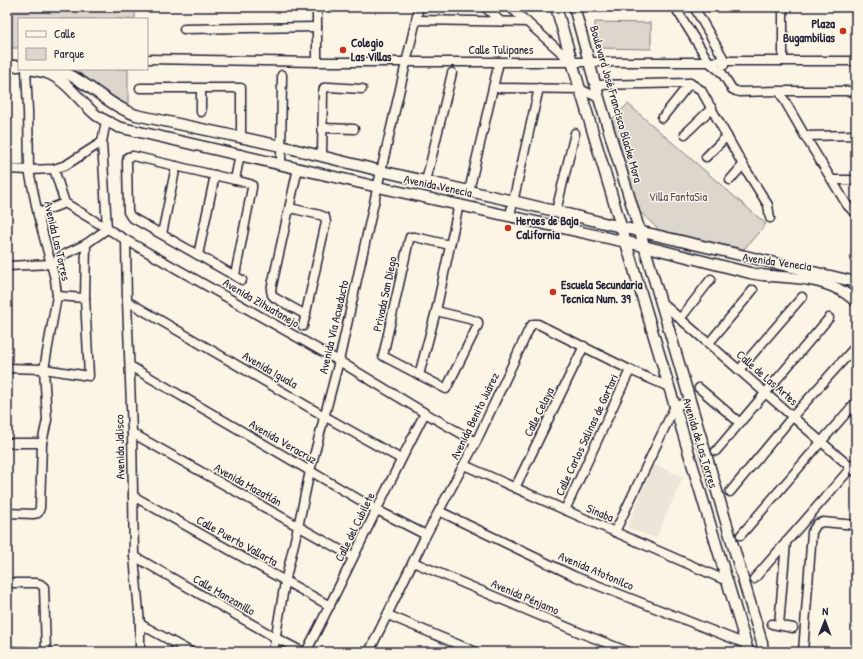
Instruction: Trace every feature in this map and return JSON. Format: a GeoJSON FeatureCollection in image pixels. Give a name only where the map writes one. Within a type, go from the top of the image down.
{"type":"FeatureCollection","features":[{"type":"Feature","properties":{"kind":"main road"},"geometry":{"type":"LineString","coordinates":[[556,7],[622,227]]}},
{"type":"Feature","properties":{"kind":"main road","name":"Boulevard José Francisco Blacke Mora"},"geometry":{"type":"LineString","coordinates":[[574,7],[599,98],[644,246]]}},
{"type":"Feature","properties":{"kind":"main road","name":"Avenida Venecia"},"geometry":{"type":"LineString","coordinates":[[7,66],[18,67]]}},
{"type":"Feature","properties":{"kind":"main road","name":"Avenida Venecia"},"geometry":{"type":"LineString","coordinates":[[34,70],[46,73],[56,78],[71,89],[96,115],[118,127],[378,187],[510,215],[644,246],[750,273],[812,280],[839,289],[856,302]]}},
{"type":"Feature","properties":{"kind":"main road","name":"Avenida Venecia"},"geometry":{"type":"LineString","coordinates":[[62,70],[120,108],[136,115],[281,146],[381,171],[856,282]]}},
{"type":"Feature","properties":{"kind":"main road"},"geometry":{"type":"LineString","coordinates":[[81,100],[84,90],[90,87]]}},
{"type":"Feature","properties":{"kind":"main road","name":"Avenida de Las Torres"},"geometry":{"type":"LineString","coordinates":[[622,227],[747,648]]}},
{"type":"Feature","properties":{"kind":"main road","name":"Avenida de Las Torres"},"geometry":{"type":"LineString","coordinates":[[644,246],[762,643],[763,652]]}},
{"type":"Feature","properties":{"kind":"street"},"geometry":{"type":"LineString","coordinates":[[317,7],[317,62]]}},
{"type":"Feature","properties":{"kind":"street","name":"Avenida Vía Acueducto"},"geometry":{"type":"LineString","coordinates":[[273,652],[286,582],[310,471],[339,361],[419,7]]}},
{"type":"Feature","properties":{"kind":"street"},"geometry":{"type":"LineString","coordinates":[[485,7],[500,21]]}},
{"type":"Feature","properties":{"kind":"street"},"geometry":{"type":"LineString","coordinates":[[510,7],[572,62]]}},
{"type":"Feature","properties":{"kind":"street"},"geometry":{"type":"LineString","coordinates":[[675,7],[709,62],[722,73],[732,89],[736,91],[856,91]]}},
{"type":"Feature","properties":{"kind":"street"},"geometry":{"type":"LineString","coordinates":[[694,7],[725,61],[722,73]]}},
{"type":"Feature","properties":{"kind":"street"},"geometry":{"type":"LineString","coordinates":[[783,7],[783,61]]}},
{"type":"Feature","properties":{"kind":"street"},"geometry":{"type":"LineString","coordinates":[[417,20],[527,22]]}},
{"type":"Feature","properties":{"kind":"street"},"geometry":{"type":"LineString","coordinates":[[184,29],[317,27]]}},
{"type":"Feature","properties":{"kind":"street","name":"Calle Tulipanes"},"geometry":{"type":"LineString","coordinates":[[148,59],[317,62],[856,61]]}},
{"type":"Feature","properties":{"kind":"street"},"geometry":{"type":"LineString","coordinates":[[469,191],[499,62]]}},
{"type":"Feature","properties":{"kind":"street","name":"Avenida Las Torres"},"geometry":{"type":"LineString","coordinates":[[7,513],[33,514],[38,512],[40,508],[42,443],[47,420],[44,369],[57,296],[52,264],[38,214],[30,170],[28,111],[22,70]]}},
{"type":"Feature","properties":{"kind":"street"},"geometry":{"type":"LineString","coordinates":[[426,181],[452,73]]}},
{"type":"Feature","properties":{"kind":"street"},"geometry":{"type":"LineString","coordinates":[[282,75],[282,164]]}},
{"type":"Feature","properties":{"kind":"street"},"geometry":{"type":"LineString","coordinates":[[596,85],[690,84],[701,90],[768,205],[770,218]]}},
{"type":"Feature","properties":{"kind":"street"},"geometry":{"type":"LineString","coordinates":[[662,118],[690,84]]}},
{"type":"Feature","properties":{"kind":"street"},"geometry":{"type":"LineString","coordinates":[[140,88],[241,88],[241,138]]}},
{"type":"Feature","properties":{"kind":"street"},"geometry":{"type":"LineString","coordinates":[[201,88],[201,112]]}},
{"type":"Feature","properties":{"kind":"street"},"geometry":{"type":"LineString","coordinates":[[322,156],[324,88],[362,89]]}},
{"type":"Feature","properties":{"kind":"street"},"geometry":{"type":"LineString","coordinates":[[493,88],[580,89],[599,98]]}},
{"type":"Feature","properties":{"kind":"street"},"geometry":{"type":"LineString","coordinates":[[510,215],[539,88]]}},
{"type":"Feature","properties":{"kind":"street"},"geometry":{"type":"LineString","coordinates":[[779,91],[847,205],[856,214]]}},
{"type":"Feature","properties":{"kind":"street"},"geometry":{"type":"LineString","coordinates":[[685,134],[712,108]]}},
{"type":"Feature","properties":{"kind":"street"},"geometry":{"type":"LineString","coordinates":[[7,266],[52,264],[63,255],[86,244],[107,229],[102,142],[106,121]]}},
{"type":"Feature","properties":{"kind":"street"},"geometry":{"type":"LineString","coordinates":[[323,128],[354,129]]}},
{"type":"Feature","properties":{"kind":"street"},"geometry":{"type":"LineString","coordinates":[[556,211],[575,133]]}},
{"type":"Feature","properties":{"kind":"street"},"geometry":{"type":"LineString","coordinates":[[805,136],[856,135]]}},
{"type":"Feature","properties":{"kind":"street"},"geometry":{"type":"LineString","coordinates":[[706,158],[727,136]]}},
{"type":"Feature","properties":{"kind":"street"},"geometry":{"type":"LineString","coordinates":[[7,169],[54,169],[66,164],[102,142]]}},
{"type":"Feature","properties":{"kind":"street"},"geometry":{"type":"LineString","coordinates":[[235,180],[240,154]]}},
{"type":"Feature","properties":{"kind":"street"},"geometry":{"type":"LineString","coordinates":[[133,156],[215,176],[252,185],[238,278],[129,214],[128,157],[133,156]]}},
{"type":"Feature","properties":{"kind":"street"},"geometry":{"type":"LineString","coordinates":[[730,180],[743,164]]}},
{"type":"Feature","properties":{"kind":"street"},"geometry":{"type":"LineString","coordinates":[[162,234],[176,166]]}},
{"type":"Feature","properties":{"kind":"street"},"geometry":{"type":"LineString","coordinates":[[298,168],[271,290],[272,295],[275,298],[306,315]]}},
{"type":"Feature","properties":{"kind":"street"},"geometry":{"type":"LineString","coordinates":[[38,214],[65,203],[54,169]]}},
{"type":"Feature","properties":{"kind":"street"},"geometry":{"type":"LineString","coordinates":[[198,255],[215,176]]}},
{"type":"Feature","properties":{"kind":"street"},"geometry":{"type":"LineString","coordinates":[[832,180],[856,180]]}},
{"type":"Feature","properties":{"kind":"street","name":"Avenida Zihuatanejo"},"geometry":{"type":"LineString","coordinates":[[65,203],[126,240],[339,361],[425,414],[476,442]]}},
{"type":"Feature","properties":{"kind":"street"},"geometry":{"type":"LineString","coordinates":[[419,375],[436,311],[459,204]]}},
{"type":"Feature","properties":{"kind":"street"},"geometry":{"type":"LineString","coordinates":[[290,208],[320,215],[325,217],[326,222],[303,326]]}},
{"type":"Feature","properties":{"kind":"street","name":"Privada San Diego"},"geometry":{"type":"LineString","coordinates":[[436,311],[478,322],[478,325],[446,389],[383,356],[410,237],[450,245]]}},
{"type":"Feature","properties":{"kind":"street","name":"Avenida Jalisco"},"geometry":{"type":"LineString","coordinates":[[126,240],[134,556],[140,624],[140,652]]}},
{"type":"Feature","properties":{"kind":"street"},"geometry":{"type":"LineString","coordinates":[[7,368],[44,369],[89,376],[85,298],[86,244]]}},
{"type":"Feature","properties":{"kind":"street"},"geometry":{"type":"LineString","coordinates":[[680,319],[711,279]]}},
{"type":"Feature","properties":{"kind":"street"},"geometry":{"type":"LineString","coordinates":[[709,344],[753,290]]}},
{"type":"Feature","properties":{"kind":"street"},"geometry":{"type":"LineString","coordinates":[[57,296],[85,298]]}},
{"type":"Feature","properties":{"kind":"street"},"geometry":{"type":"LineString","coordinates":[[739,370],[802,297]]}},
{"type":"Feature","properties":{"kind":"street","name":"Avenida Iguala"},"geometry":{"type":"LineString","coordinates":[[127,301],[324,416],[401,459]]}},
{"type":"Feature","properties":{"kind":"street","name":"Calle de Las Artes"},"geometry":{"type":"LineString","coordinates":[[661,302],[752,383],[766,393],[821,442],[854,468]]}},
{"type":"Feature","properties":{"kind":"street"},"geometry":{"type":"LineString","coordinates":[[716,451],[829,318]]}},
{"type":"Feature","properties":{"kind":"street","name":"Avenida Benito Juárez"},"geometry":{"type":"LineString","coordinates":[[369,652],[426,535],[476,442],[530,327],[533,324],[538,324],[630,370],[669,387]]}},
{"type":"Feature","properties":{"kind":"street","name":"Calle Celaya"},"geometry":{"type":"LineString","coordinates":[[515,488],[584,346]]}},
{"type":"Feature","properties":{"kind":"street"},"geometry":{"type":"LineString","coordinates":[[730,492],[793,416],[856,346]]}},
{"type":"Feature","properties":{"kind":"street","name":"Avenida Veracruz"},"geometry":{"type":"LineString","coordinates":[[130,366],[377,510],[426,535]]}},
{"type":"Feature","properties":{"kind":"street","name":"Calle Carlos Salinas de Gortari"},"geometry":{"type":"LineString","coordinates":[[565,510],[630,370]]}},
{"type":"Feature","properties":{"kind":"street"},"geometry":{"type":"LineString","coordinates":[[699,388],[740,423]]}},
{"type":"Feature","properties":{"kind":"street"},"geometry":{"type":"LineString","coordinates":[[615,532],[675,406],[690,402]]}},
{"type":"Feature","properties":{"kind":"street"},"geometry":{"type":"LineString","coordinates":[[741,535],[856,402]]}},
{"type":"Feature","properties":{"kind":"street","name":"Calle del Cubilete"},"geometry":{"type":"LineString","coordinates":[[304,652],[330,606],[401,459],[425,414]]}},
{"type":"Feature","properties":{"kind":"street","name":"Avenida Mazatlán"},"geometry":{"type":"LineString","coordinates":[[132,433],[353,558]]}},
{"type":"Feature","properties":{"kind":"street"},"geometry":{"type":"LineString","coordinates":[[7,443],[42,443]]}},
{"type":"Feature","properties":{"kind":"street","name":"Sinaba"},"geometry":{"type":"LineString","coordinates":[[464,465],[728,581]]}},
{"type":"Feature","properties":{"kind":"street"},"geometry":{"type":"LineString","coordinates":[[754,579],[854,468]]}},
{"type":"Feature","properties":{"kind":"street","name":"Calle Puerto Vallarta"},"geometry":{"type":"LineString","coordinates":[[133,496],[330,606]]}},
{"type":"Feature","properties":{"kind":"street","name":"Avenida Atotonilco"},"geometry":{"type":"LineString","coordinates":[[439,511],[574,576],[747,648]]}},
{"type":"Feature","properties":{"kind":"street"},"geometry":{"type":"LineString","coordinates":[[803,652],[812,532],[817,524],[823,522],[856,525]]}},
{"type":"Feature","properties":{"kind":"street"},"geometry":{"type":"LineString","coordinates":[[786,542],[776,624],[793,628]]}},
{"type":"Feature","properties":{"kind":"street","name":"Calle Manzanillo"},"geometry":{"type":"LineString","coordinates":[[134,556],[276,638],[304,652]]}},
{"type":"Feature","properties":{"kind":"street","name":"Avenida Pénjamo"},"geometry":{"type":"LineString","coordinates":[[413,562],[629,652]]}},
{"type":"Feature","properties":{"kind":"street"},"geometry":{"type":"LineString","coordinates":[[7,582],[37,583],[43,585],[45,591],[46,652]]}},
{"type":"Feature","properties":{"kind":"street"},"geometry":{"type":"LineString","coordinates":[[388,614],[476,652]]}},
{"type":"Feature","properties":{"kind":"street"},"geometry":{"type":"LineString","coordinates":[[140,624],[191,652]]}},
{"type":"Feature","properties":{"kind":"street"},"geometry":{"type":"LineString","coordinates":[[7,651],[29,652]]}},
{"type":"Feature","properties":{"kind":"shaded area"},"geometry":{"type":"Polygon","coordinates":[[[653,464],[683,477],[656,538],[627,528],[653,464]]]}},
{"type":"Feature","properties":{"kind":"green space"},"geometry":{"type":"Polygon","coordinates":[[[9,7],[135,7],[135,18],[18,18],[18,48],[8,48],[9,7]]]}},
{"type":"Feature","properties":{"kind":"green space"},"geometry":{"type":"Polygon","coordinates":[[[595,22],[651,23],[651,49],[595,48],[595,22]]]}},
{"type":"Feature","properties":{"kind":"green space"},"geometry":{"type":"Polygon","coordinates":[[[70,70],[128,70],[128,107],[70,70]]]}},
{"type":"Feature","properties":{"kind":"green space","name":"Villa FantaSia"},"geometry":{"type":"Polygon","coordinates":[[[628,104],[766,224],[744,249],[659,230],[638,210],[611,120],[628,104]]]}},
{"type":"Feature","properties":{"kind":"place","name":"Plaza Bugambilias"},"geometry":{"type":"Point","coordinates":[843,31]}},
{"type":"Feature","properties":{"kind":"place","name":"Colegio Las Villas"},"geometry":{"type":"Point","coordinates":[343,50]}},
{"type":"Feature","properties":{"kind":"place","name":"Heroes de Baja California"},"geometry":{"type":"Point","coordinates":[508,228]}},
{"type":"Feature","properties":{"kind":"place","name":"Escuela Secundaria Tecnica Num. 39"},"geometry":{"type":"Point","coordinates":[553,292]}}]}
